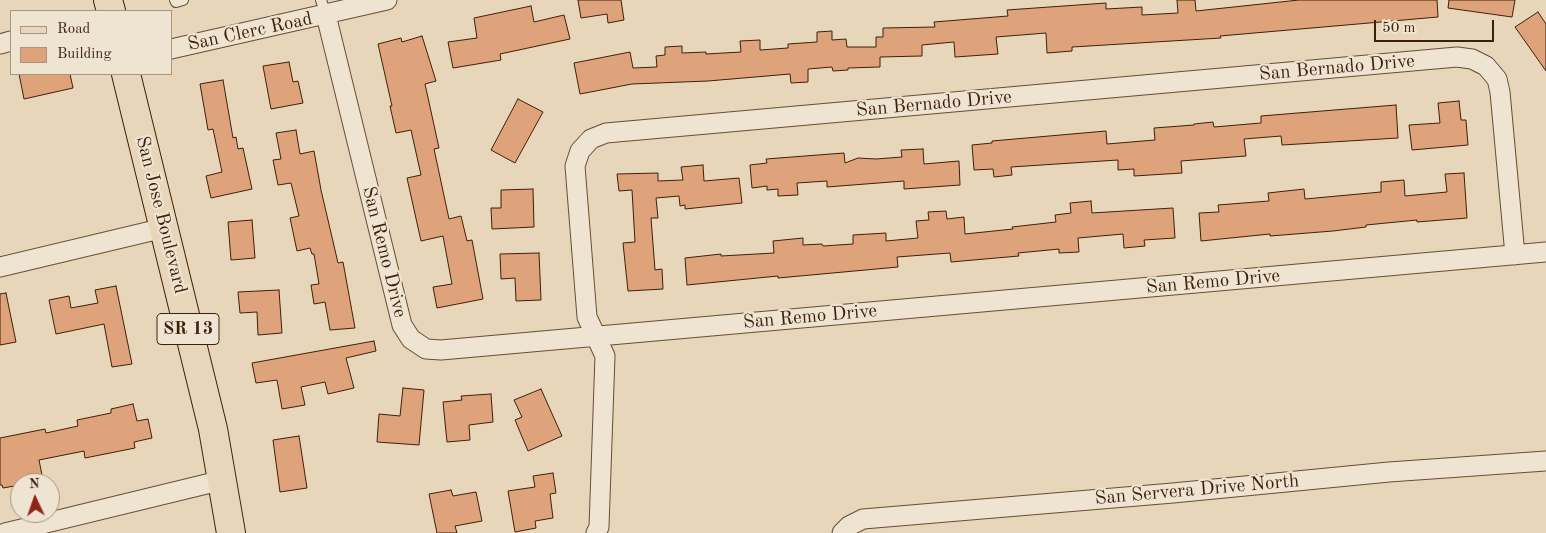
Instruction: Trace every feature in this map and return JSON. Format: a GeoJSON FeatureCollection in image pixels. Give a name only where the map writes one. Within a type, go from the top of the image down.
{"type":"FeatureCollection","features":[{"type":"Feature","properties":{"kind":"main road","name":"San Jose Boulevard"},"geometry":{"type":"LineString","coordinates":[[126,75],[213,429],[231,533]]}},
{"type":"Feature","properties":{"kind":"street","name":"San Clerc Road"},"geometry":{"type":"LineString","coordinates":[[172,49],[324,8],[387,0]]}},
{"type":"Feature","properties":{"kind":"street","name":"San Remo Drive"},"geometry":{"type":"LineString","coordinates":[[324,8],[402,325],[411,339],[426,349],[441,350],[1546,252]]}},
{"type":"Feature","properties":{"kind":"street","name":"San Bernado Drive"},"geometry":{"type":"LineString","coordinates":[[596,533],[599,527],[605,356],[587,317],[575,166],[580,151],[591,139],[606,133],[1457,57],[1472,59],[1486,66],[1497,79],[1500,92],[1515,255]]}},
{"type":"Feature","properties":{"kind":"street"},"geometry":{"type":"LineString","coordinates":[[0,267],[164,228]]}},
{"type":"Feature","properties":{"kind":"street","name":"San Servera Drive North"},"geometry":{"type":"LineString","coordinates":[[846,529],[863,519],[1164,494],[1389,472],[1546,460]]}},
{"type":"Feature","properties":{"kind":"street"},"geometry":{"type":"LineString","coordinates":[[5,533],[223,480]]}},
{"type":"Feature","properties":{"kind":"lane"},"geometry":{"type":"LineString","coordinates":[[175,0],[176,2],[183,0]]}},
{"type":"Feature","properties":{"kind":"building"},"geometry":{"type":"Polygon","coordinates":[[[578,0],[621,0],[624,20],[608,23],[607,14],[581,18],[578,0]]]}},
{"type":"Feature","properties":{"kind":"building"},"geometry":{"type":"Polygon","coordinates":[[[1177,0],[1195,0],[1196,11],[1299,0],[1437,0],[1438,17],[1220,36],[1221,38],[1072,47],[1072,51],[1047,53],[1046,33],[996,37],[998,54],[955,57],[954,42],[922,45],[922,56],[880,57],[880,67],[848,68],[848,70],[833,71],[832,67],[808,69],[808,82],[791,83],[790,74],[708,81],[632,84],[580,94],[574,63],[630,52],[633,68],[657,67],[656,56],[665,55],[665,47],[682,46],[682,53],[741,52],[740,41],[760,40],[760,50],[788,48],[788,44],[817,42],[817,32],[832,31],[832,40],[846,39],[847,47],[876,47],[876,37],[883,37],[883,28],[935,27],[934,22],[1008,16],[1007,10],[1106,3],[1106,9],[1142,7],[1142,15],[1178,13],[1177,0]]]}},
{"type":"Feature","properties":{"kind":"building"},"geometry":{"type":"Polygon","coordinates":[[[1449,0],[1515,0],[1512,17],[1448,8],[1449,0]]]}},
{"type":"Feature","properties":{"kind":"building"},"geometry":{"type":"Polygon","coordinates":[[[531,6],[534,22],[564,15],[570,39],[500,54],[501,60],[453,68],[448,42],[477,38],[474,18],[531,6]]]}},
{"type":"Feature","properties":{"kind":"building"},"geometry":{"type":"Polygon","coordinates":[[[1538,12],[1546,24],[1546,71],[1515,27],[1538,12]]]}},
{"type":"Feature","properties":{"kind":"building"},"geometry":{"type":"Polygon","coordinates":[[[422,36],[436,81],[425,84],[439,148],[434,149],[449,219],[461,216],[467,241],[472,240],[483,299],[437,308],[433,287],[452,284],[443,236],[421,241],[407,178],[421,175],[411,130],[396,133],[378,44],[401,38],[402,42],[422,36]]]}},
{"type":"Feature","properties":{"kind":"building"},"geometry":{"type":"Polygon","coordinates":[[[289,62],[293,82],[298,81],[303,103],[271,109],[263,66],[289,62]]]}},
{"type":"Feature","properties":{"kind":"building"},"geometry":{"type":"Polygon","coordinates":[[[19,75],[70,75],[73,88],[24,99],[19,75]]]}},
{"type":"Feature","properties":{"kind":"building"},"geometry":{"type":"Polygon","coordinates":[[[223,80],[233,138],[236,137],[238,149],[243,148],[252,189],[211,198],[206,176],[222,172],[213,129],[208,130],[200,84],[223,80]]]}},
{"type":"Feature","properties":{"kind":"building"},"geometry":{"type":"Polygon","coordinates":[[[518,99],[543,112],[515,163],[491,150],[518,99]]]}},
{"type":"Feature","properties":{"kind":"building"},"geometry":{"type":"Polygon","coordinates":[[[1459,101],[1461,120],[1466,120],[1468,145],[1412,150],[1409,125],[1440,123],[1438,103],[1459,101]]]}},
{"type":"Feature","properties":{"kind":"building"},"geometry":{"type":"Polygon","coordinates":[[[1396,105],[1398,138],[1282,145],[1281,136],[1244,139],[1246,156],[1181,161],[1182,173],[1134,176],[1134,169],[1118,170],[1118,160],[1011,167],[1012,175],[994,177],[993,169],[974,170],[972,145],[992,143],[992,141],[1106,131],[1107,144],[1155,140],[1154,128],[1213,122],[1214,127],[1261,123],[1261,116],[1396,105]]]}},
{"type":"Feature","properties":{"kind":"building"},"geometry":{"type":"Polygon","coordinates":[[[296,130],[300,154],[314,151],[338,263],[343,262],[355,328],[330,330],[325,302],[314,304],[311,285],[319,284],[314,254],[312,254],[310,248],[297,251],[290,218],[299,216],[291,183],[278,185],[273,160],[281,159],[276,133],[296,130]]]}},
{"type":"Feature","properties":{"kind":"building"},"geometry":{"type":"Polygon","coordinates":[[[923,149],[924,164],[959,161],[960,185],[904,189],[904,181],[827,187],[827,181],[797,183],[798,195],[778,196],[778,189],[767,190],[767,186],[752,188],[750,165],[767,163],[766,159],[844,153],[845,163],[858,158],[902,157],[901,150],[923,149]]]}},
{"type":"Feature","properties":{"kind":"building"},"geometry":{"type":"Polygon","coordinates":[[[703,165],[704,181],[739,178],[742,203],[685,209],[685,205],[680,206],[679,196],[656,198],[658,218],[651,218],[655,270],[662,269],[663,289],[628,291],[623,243],[635,242],[632,190],[619,191],[617,174],[658,173],[658,181],[683,180],[681,167],[703,165]]]}},
{"type":"Feature","properties":{"kind":"building"},"geometry":{"type":"Polygon","coordinates":[[[1464,173],[1467,218],[1417,222],[1417,220],[1366,225],[1366,227],[1333,231],[1270,236],[1270,234],[1201,241],[1199,213],[1219,212],[1218,205],[1269,201],[1268,193],[1304,189],[1305,199],[1381,192],[1381,182],[1404,180],[1405,196],[1447,192],[1445,174],[1464,173]]]}},
{"type":"Feature","properties":{"kind":"building"},"geometry":{"type":"Polygon","coordinates":[[[533,189],[534,227],[492,229],[491,208],[501,208],[501,190],[533,189]]]}},
{"type":"Feature","properties":{"kind":"building"},"geometry":{"type":"Polygon","coordinates":[[[1091,201],[1092,213],[1173,208],[1175,238],[1144,240],[1145,246],[1124,248],[1123,234],[1078,238],[1079,252],[1059,253],[1059,249],[1018,253],[1019,256],[951,262],[950,253],[897,257],[898,267],[687,285],[685,258],[721,254],[721,256],[774,253],[773,241],[803,238],[803,245],[822,244],[823,246],[853,244],[853,235],[886,233],[886,241],[918,238],[916,221],[929,220],[928,212],[946,211],[947,219],[964,217],[965,234],[1013,229],[1012,227],[1056,222],[1055,215],[1071,213],[1070,203],[1091,201]]]}},
{"type":"Feature","properties":{"kind":"building"},"geometry":{"type":"Polygon","coordinates":[[[252,220],[255,258],[231,260],[228,222],[252,220]]]}},
{"type":"Feature","properties":{"kind":"building"},"geometry":{"type":"Polygon","coordinates":[[[539,253],[541,300],[516,301],[515,278],[501,279],[500,254],[539,253]]]}},
{"type":"Feature","properties":{"kind":"building"},"geometry":{"type":"Polygon","coordinates":[[[116,286],[132,364],[112,367],[104,324],[56,334],[49,300],[69,296],[71,308],[98,303],[95,290],[116,286]]]}},
{"type":"Feature","properties":{"kind":"building"},"geometry":{"type":"Polygon","coordinates":[[[279,290],[282,333],[258,335],[257,312],[240,313],[238,292],[279,290]]]}},
{"type":"Feature","properties":{"kind":"building"},"geometry":{"type":"Polygon","coordinates":[[[6,293],[16,342],[0,345],[0,294],[6,293]]]}},
{"type":"Feature","properties":{"kind":"building"},"geometry":{"type":"Polygon","coordinates":[[[374,341],[376,351],[346,358],[354,388],[328,394],[325,382],[301,387],[305,405],[282,409],[277,380],[256,383],[252,363],[374,341]]]}},
{"type":"Feature","properties":{"kind":"building"},"geometry":{"type":"Polygon","coordinates":[[[403,388],[424,390],[419,445],[377,442],[379,414],[400,416],[403,388]]]}},
{"type":"Feature","properties":{"kind":"building"},"geometry":{"type":"Polygon","coordinates":[[[541,389],[562,436],[528,451],[515,420],[522,417],[514,400],[541,389]]]}},
{"type":"Feature","properties":{"kind":"building"},"geometry":{"type":"Polygon","coordinates":[[[491,394],[493,422],[469,425],[470,440],[447,442],[443,402],[462,400],[461,396],[491,394]]]}},
{"type":"Feature","properties":{"kind":"building"},"geometry":{"type":"Polygon","coordinates":[[[133,404],[137,421],[148,419],[152,438],[134,442],[135,448],[85,458],[84,451],[39,460],[42,473],[10,473],[10,487],[3,488],[0,485],[0,438],[45,429],[46,433],[78,426],[77,420],[111,413],[111,409],[133,404]]]}},
{"type":"Feature","properties":{"kind":"building"},"geometry":{"type":"Polygon","coordinates":[[[299,436],[307,488],[280,492],[273,440],[299,436]]]}},
{"type":"Feature","properties":{"kind":"building"},"geometry":{"type":"Polygon","coordinates":[[[553,473],[556,493],[550,494],[553,518],[535,521],[536,528],[515,532],[508,491],[535,487],[533,476],[553,473]]]}},
{"type":"Feature","properties":{"kind":"building"},"geometry":{"type":"Polygon","coordinates":[[[451,490],[453,496],[476,492],[482,521],[455,526],[457,533],[437,533],[429,494],[451,490]]]}}]}
